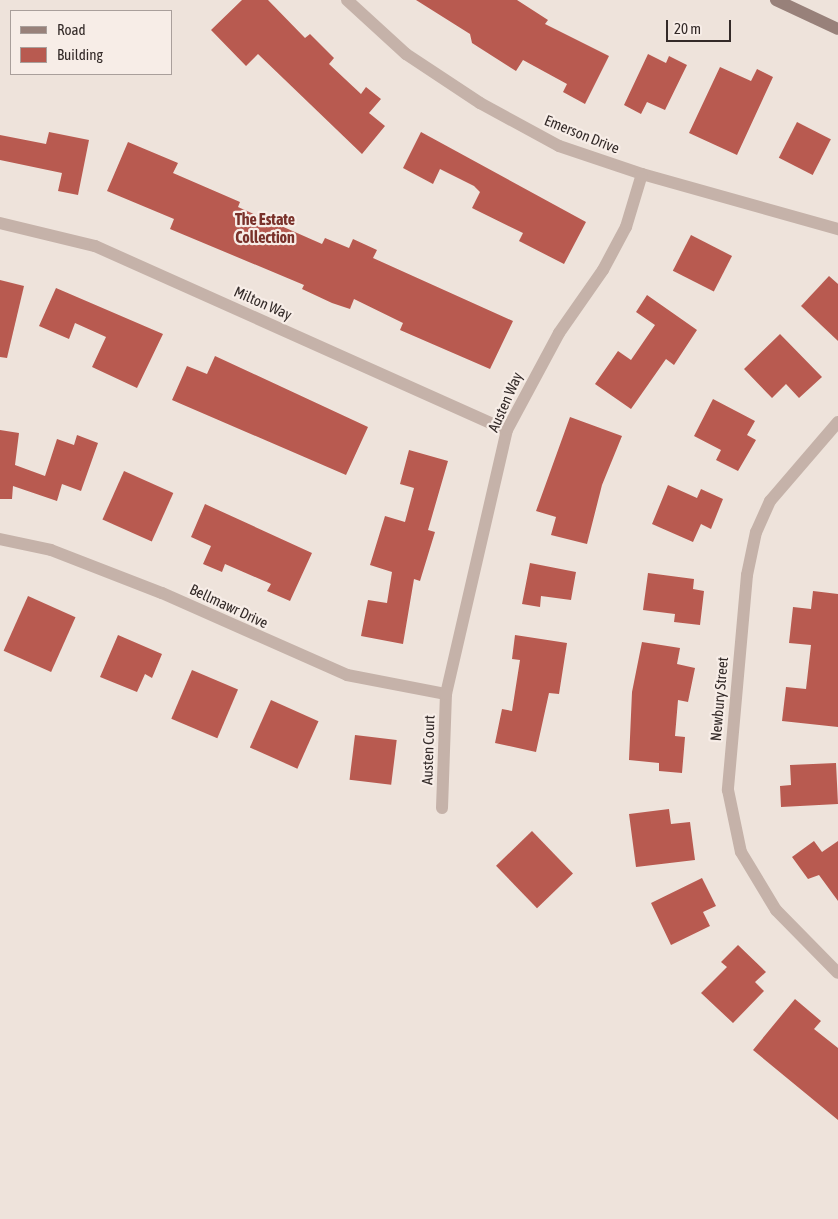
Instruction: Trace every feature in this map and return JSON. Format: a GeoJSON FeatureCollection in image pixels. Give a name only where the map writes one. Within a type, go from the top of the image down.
{"type":"FeatureCollection","features":[{"type":"Feature","properties":{"kind":"main road"},"geometry":{"type":"LineString","coordinates":[[776,0],[838,29]]}},
{"type":"Feature","properties":{"kind":"street","name":"Emerson Drive"},"geometry":{"type":"LineString","coordinates":[[347,0],[406,54],[480,103],[559,146],[642,174],[838,229]]}},
{"type":"Feature","properties":{"kind":"street","name":"Austen Way"},"geometry":{"type":"LineString","coordinates":[[446,694],[507,430],[559,333],[603,270],[626,227],[642,174]]}},
{"type":"Feature","properties":{"kind":"street","name":"Milton Way"},"geometry":{"type":"LineString","coordinates":[[0,223],[95,246],[507,430]]}},
{"type":"Feature","properties":{"kind":"street","name":"Newbury Street"},"geometry":{"type":"LineString","coordinates":[[838,422],[770,501],[756,532],[747,575],[728,790],[741,852],[776,910],[838,973]]}},
{"type":"Feature","properties":{"kind":"street","name":"Bellmawr Drive"},"geometry":{"type":"LineString","coordinates":[[0,539],[50,550],[145,587],[347,675],[446,694]]}},
{"type":"Feature","properties":{"kind":"street","name":"Austen Court"},"geometry":{"type":"LineString","coordinates":[[442,808],[446,694]]}},
{"type":"Feature","properties":{"kind":"building"},"geometry":{"type":"Polygon","coordinates":[[[242,0],[268,0],[305,38],[310,34],[334,58],[329,64],[361,94],[366,87],[381,99],[369,113],[385,126],[362,154],[258,54],[246,66],[211,30],[242,0]]]}},
{"type":"Feature","properties":{"kind":"building"},"geometry":{"type":"Polygon","coordinates":[[[416,0],[517,0],[548,20],[545,24],[609,56],[585,104],[563,92],[567,84],[523,60],[516,71],[472,43],[470,34],[416,0]]]}},
{"type":"Feature","properties":{"kind":"building"},"geometry":{"type":"Polygon","coordinates":[[[648,54],[666,63],[669,56],[687,65],[665,110],[647,102],[641,114],[624,105],[648,54]]]}},
{"type":"Feature","properties":{"kind":"building"},"geometry":{"type":"Polygon","coordinates":[[[720,67],[751,81],[757,69],[773,77],[737,155],[689,133],[720,67]]]}},
{"type":"Feature","properties":{"kind":"building"},"geometry":{"type":"Polygon","coordinates":[[[797,122],[831,139],[813,175],[779,158],[797,122]]]}},
{"type":"Feature","properties":{"kind":"building"},"geometry":{"type":"Polygon","coordinates":[[[49,132],[89,140],[78,195],[58,191],[62,173],[0,160],[0,135],[46,144],[49,132]]]}},
{"type":"Feature","properties":{"kind":"building"},"geometry":{"type":"Polygon","coordinates":[[[421,132],[586,222],[564,264],[519,241],[523,233],[472,208],[480,192],[474,186],[440,169],[433,184],[403,168],[421,132]]]}},
{"type":"Feature","properties":{"kind":"building"},"geometry":{"type":"Polygon","coordinates":[[[128,142],[178,163],[173,173],[240,202],[238,207],[322,244],[325,238],[349,248],[353,239],[377,250],[373,258],[513,321],[490,369],[400,330],[403,323],[354,299],[350,309],[332,303],[302,289],[304,285],[170,229],[174,219],[107,191],[128,142]]]}},
{"type":"Feature","properties":{"kind":"building"},"geometry":{"type":"Polygon","coordinates":[[[691,235],[732,256],[714,292],[673,271],[691,235]]]}},
{"type":"Feature","properties":{"kind":"building"},"geometry":{"type":"Polygon","coordinates":[[[829,276],[838,284],[838,341],[801,306],[829,276]]]}},
{"type":"Feature","properties":{"kind":"building"},"geometry":{"type":"Polygon","coordinates":[[[0,280],[24,286],[7,358],[0,357],[0,280]]]}},
{"type":"Feature","properties":{"kind":"building"},"geometry":{"type":"Polygon","coordinates":[[[56,288],[163,334],[137,388],[92,367],[106,337],[75,323],[69,339],[39,326],[56,288]]]}},
{"type":"Feature","properties":{"kind":"building"},"geometry":{"type":"Polygon","coordinates":[[[647,295],[697,330],[674,365],[666,359],[631,409],[595,384],[618,351],[631,360],[655,325],[636,312],[647,295]]]}},
{"type":"Feature","properties":{"kind":"building"},"geometry":{"type":"Polygon","coordinates":[[[780,334],[822,377],[799,398],[786,384],[772,398],[744,369],[780,334]]]}},
{"type":"Feature","properties":{"kind":"building"},"geometry":{"type":"Polygon","coordinates":[[[215,356],[368,427],[346,475],[172,400],[187,366],[207,374],[215,356]]]}},
{"type":"Feature","properties":{"kind":"building"},"geometry":{"type":"Polygon","coordinates":[[[713,399],[755,421],[747,435],[756,440],[738,471],[716,460],[721,450],[694,436],[713,399]]]}},
{"type":"Feature","properties":{"kind":"building"},"geometry":{"type":"Polygon","coordinates":[[[570,417],[622,436],[602,485],[587,544],[551,535],[556,517],[536,511],[570,417]]]}},
{"type":"Feature","properties":{"kind":"building"},"geometry":{"type":"Polygon","coordinates":[[[0,430],[19,433],[15,465],[45,476],[57,439],[74,445],[77,435],[98,443],[81,491],[62,484],[57,501],[13,486],[12,499],[0,499],[0,430]]]}},
{"type":"Feature","properties":{"kind":"building"},"geometry":{"type":"Polygon","coordinates":[[[409,450],[448,461],[428,530],[435,532],[420,581],[414,579],[403,644],[361,636],[368,600],[387,603],[392,572],[370,565],[385,516],[405,522],[414,488],[400,484],[409,450]]]}},
{"type":"Feature","properties":{"kind":"building"},"geometry":{"type":"Polygon","coordinates":[[[124,471],[173,493],[152,541],[102,519],[124,471]]]}},
{"type":"Feature","properties":{"kind":"building"},"geometry":{"type":"Polygon","coordinates":[[[668,485],[697,498],[701,489],[723,499],[711,529],[701,524],[693,542],[652,524],[668,485]]]}},
{"type":"Feature","properties":{"kind":"building"},"geometry":{"type":"Polygon","coordinates":[[[205,504],[312,553],[290,601],[267,591],[271,584],[225,564],[222,572],[203,564],[211,546],[191,537],[205,504]]]}},
{"type":"Feature","properties":{"kind":"building"},"geometry":{"type":"Polygon","coordinates":[[[530,563],[576,572],[571,600],[541,596],[540,607],[522,604],[530,563]]]}},
{"type":"Feature","properties":{"kind":"building"},"geometry":{"type":"Polygon","coordinates":[[[648,573],[694,579],[693,589],[704,591],[700,625],[674,622],[675,614],[643,610],[648,573]]]}},
{"type":"Feature","properties":{"kind":"building"},"geometry":{"type":"Polygon","coordinates":[[[813,591],[838,594],[838,727],[782,721],[786,687],[806,689],[811,645],[789,643],[793,607],[811,609],[813,591]]]}},
{"type":"Feature","properties":{"kind":"building"},"geometry":{"type":"Polygon","coordinates":[[[28,596],[76,617],[51,672],[4,651],[28,596]]]}},
{"type":"Feature","properties":{"kind":"building"},"geometry":{"type":"Polygon","coordinates":[[[118,635],[162,654],[152,678],[145,674],[137,692],[100,677],[118,635]]]}},
{"type":"Feature","properties":{"kind":"building"},"geometry":{"type":"Polygon","coordinates":[[[515,635],[567,643],[559,694],[549,693],[536,752],[495,743],[502,709],[512,711],[520,660],[512,659],[515,635]]]}},
{"type":"Feature","properties":{"kind":"building"},"geometry":{"type":"Polygon","coordinates":[[[642,642],[680,648],[677,664],[695,668],[688,702],[678,700],[675,736],[685,737],[682,773],[659,771],[659,763],[629,760],[632,692],[642,642]]]}},
{"type":"Feature","properties":{"kind":"building"},"geometry":{"type":"Polygon","coordinates":[[[192,670],[238,690],[217,738],[171,719],[192,670]]]}},
{"type":"Feature","properties":{"kind":"building"},"geometry":{"type":"Polygon","coordinates":[[[271,700],[319,721],[297,769],[250,748],[271,700]]]}},
{"type":"Feature","properties":{"kind":"building"},"geometry":{"type":"Polygon","coordinates":[[[355,735],[397,740],[391,785],[350,780],[355,735]]]}},
{"type":"Feature","properties":{"kind":"building"},"geometry":{"type":"Polygon","coordinates":[[[836,763],[838,804],[781,807],[780,786],[791,785],[790,765],[836,763]]]}},
{"type":"Feature","properties":{"kind":"building"},"geometry":{"type":"Polygon","coordinates":[[[669,809],[671,824],[690,822],[695,860],[636,867],[629,814],[669,809]]]}},
{"type":"Feature","properties":{"kind":"building"},"geometry":{"type":"Polygon","coordinates":[[[532,831],[573,873],[537,908],[496,866],[532,831]]]}},
{"type":"Feature","properties":{"kind":"building"},"geometry":{"type":"Polygon","coordinates":[[[814,841],[822,852],[838,841],[838,901],[819,875],[808,879],[792,857],[814,841]]]}},
{"type":"Feature","properties":{"kind":"building"},"geometry":{"type":"Polygon","coordinates":[[[702,878],[716,906],[703,912],[710,926],[671,945],[651,903],[702,878]]]}},
{"type":"Feature","properties":{"kind":"building"},"geometry":{"type":"Polygon","coordinates":[[[738,945],[766,972],[755,982],[764,991],[733,1023],[701,993],[727,967],[721,962],[738,945]]]}},
{"type":"Feature","properties":{"kind":"building"},"geometry":{"type":"Polygon","coordinates":[[[795,999],[821,1021],[814,1029],[838,1048],[838,1120],[753,1050],[795,999]]]}},
{"type":"Feature","properties":{"kind":"district","name":"The Estate Collection"},"geometry":{"type":"Point","coordinates":[265,228]}}]}
